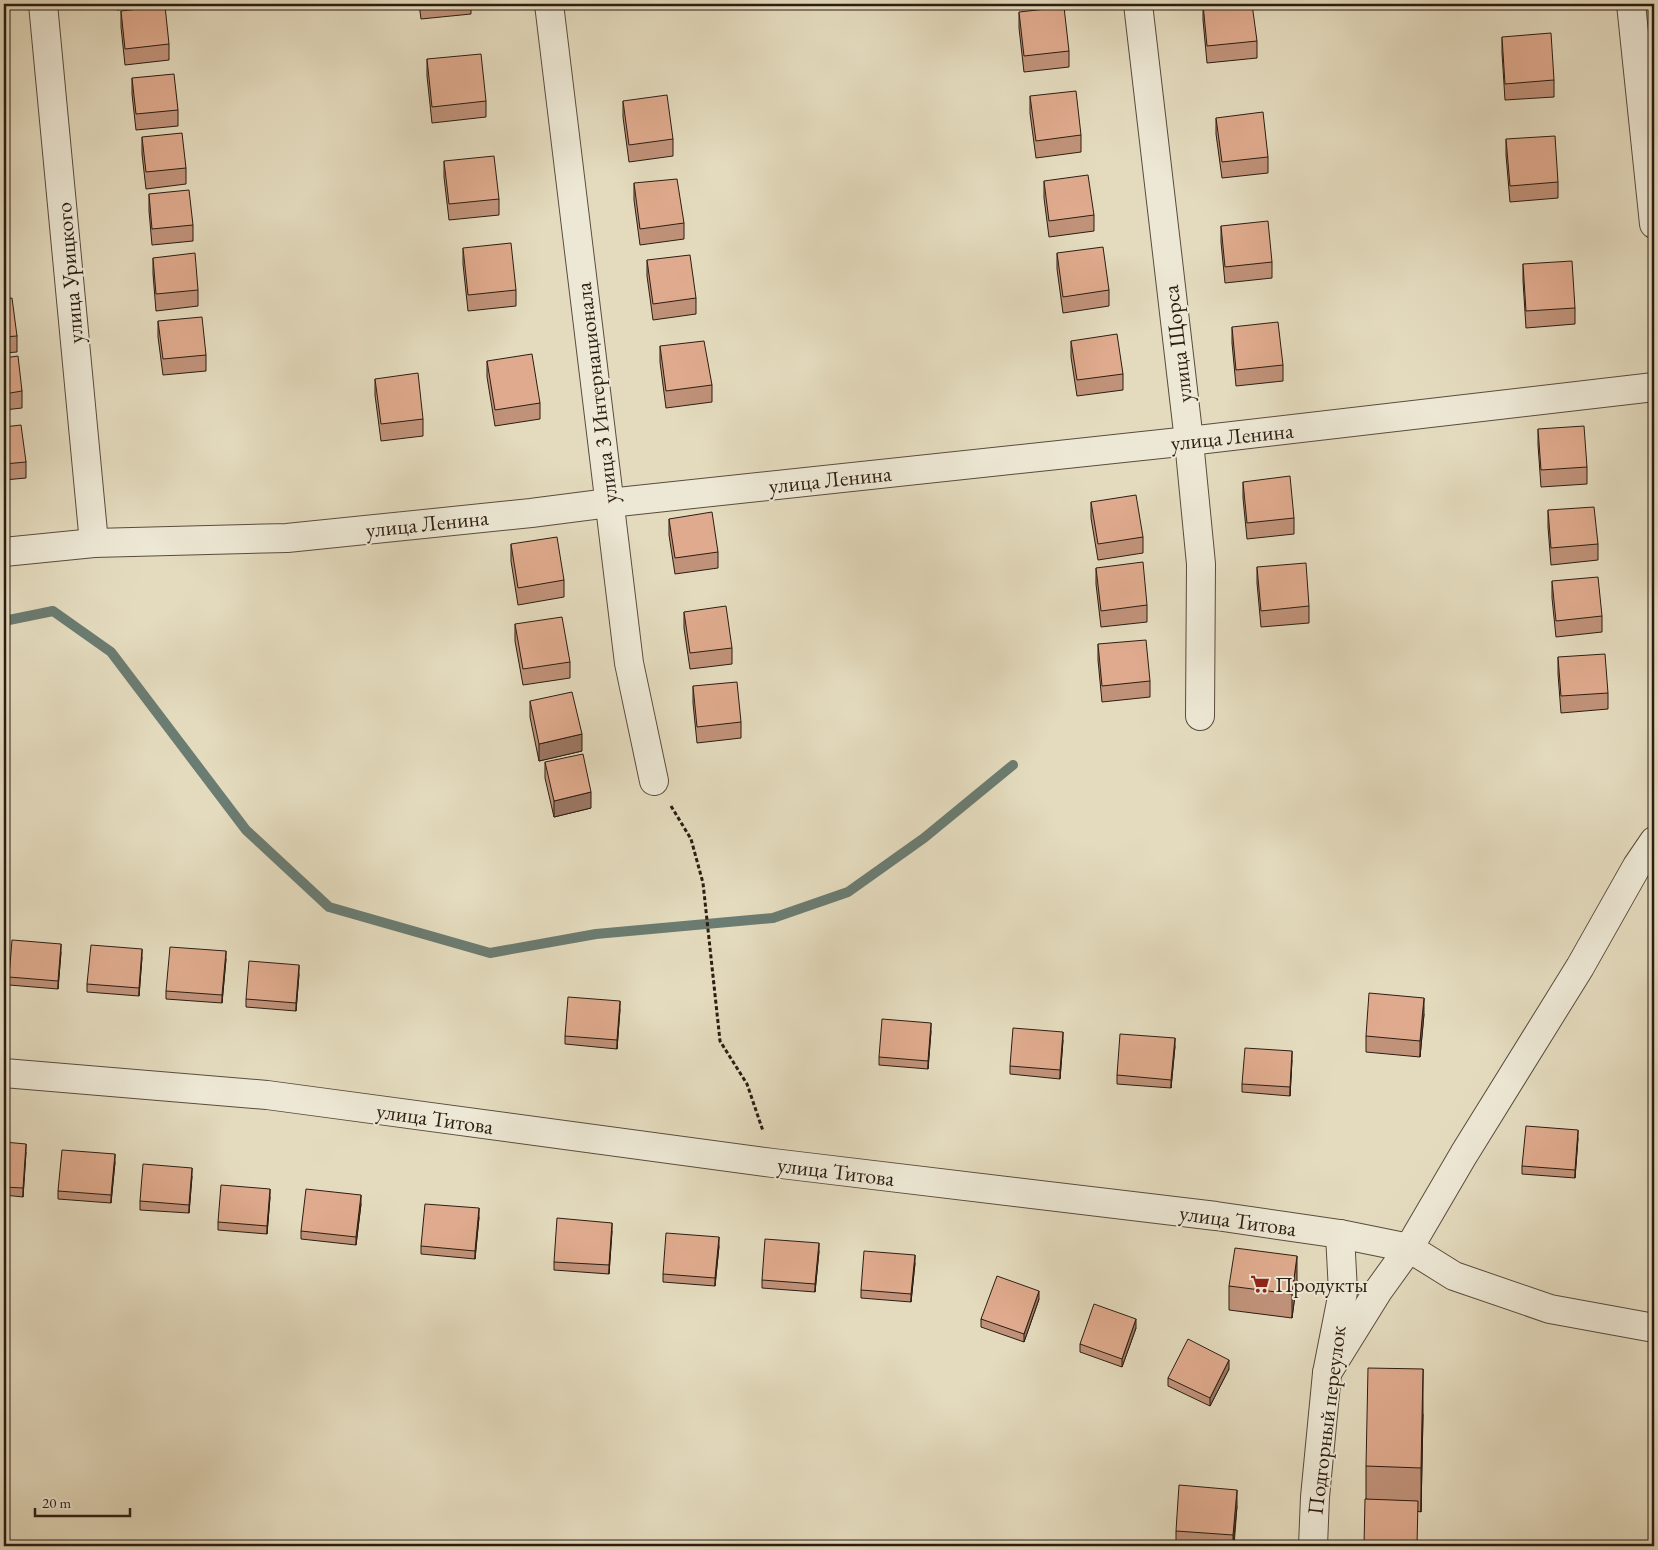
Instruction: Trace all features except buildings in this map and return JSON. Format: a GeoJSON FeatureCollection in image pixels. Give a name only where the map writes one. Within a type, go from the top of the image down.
{"type":"FeatureCollection","features":[{"type":"Feature","properties":{"kind":"street","name":"улица Урицкого"},"geometry":{"type":"LineString","coordinates":[[43,4],[94,543]]}},
{"type":"Feature","properties":{"kind":"street","name":"улица 3 Интернационала"},"geometry":{"type":"LineString","coordinates":[[549,4],[629,662],[654,781]]}},
{"type":"Feature","properties":{"kind":"street","name":"улица Щорса"},"geometry":{"type":"LineString","coordinates":[[1138,4],[1189,441],[1201,564],[1200,716]]}},
{"type":"Feature","properties":{"kind":"street"},"geometry":{"type":"LineString","coordinates":[[1631,4],[1654,224]]}},
{"type":"Feature","properties":{"kind":"street","name":"улица Ленина"},"geometry":{"type":"LineString","coordinates":[[4,552],[94,543],[288,538],[1189,441],[1654,387]]}},
{"type":"Feature","properties":{"kind":"street"},"geometry":{"type":"LineString","coordinates":[[1327,1373],[1378,1291],[1409,1248],[1464,1154],[1580,967],[1637,866],[1654,842]]}},
{"type":"Feature","properties":{"kind":"street","name":"улица Титова"},"geometry":{"type":"LineString","coordinates":[[4,1073],[267,1096],[773,1163],[1216,1216],[1340,1234],[1409,1248],[1454,1276],[1550,1309],[1654,1328]]}},
{"type":"Feature","properties":{"kind":"street","name":"Подгорный переулок"},"geometry":{"type":"LineString","coordinates":[[1313,1546],[1315,1497],[1327,1373],[1343,1292],[1340,1234]]}},
{"type":"Feature","properties":{"kind":"path"},"geometry":{"type":"LineString","coordinates":[[654,781],[691,839],[703,883],[720,1041],[747,1084],[773,1163]]}},
{"type":"Feature","properties":{"kind":"waterway"},"geometry":{"type":"LineString","coordinates":[[4,621],[53,611],[111,652],[246,830],[329,907],[490,953],[596,934],[773,918],[848,892],[924,838],[1013,765]]}},
{"type":"Feature","properties":{"kind":"place","name":"Продукты"},"geometry":{"type":"Point","coordinates":[1260,1284]}}]}
